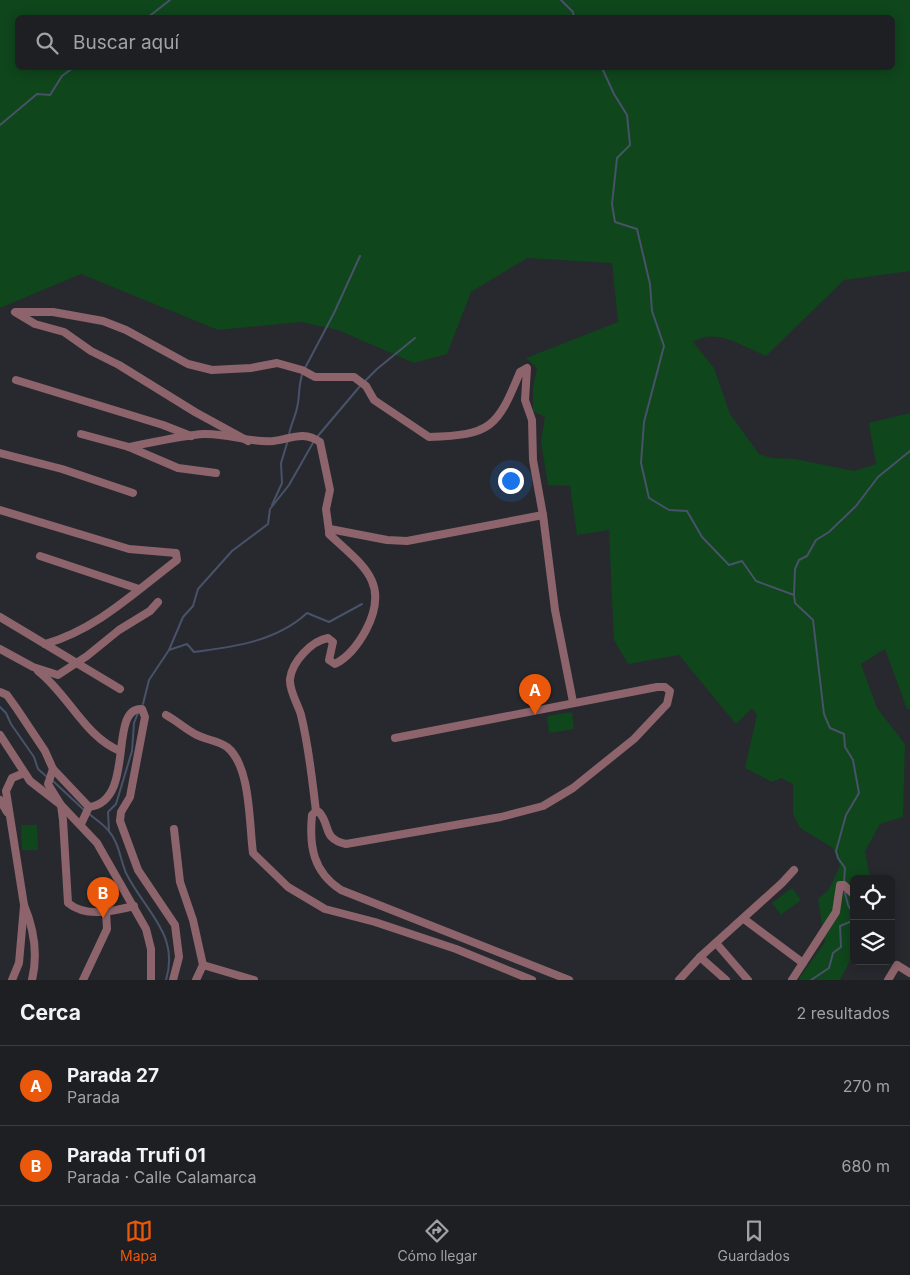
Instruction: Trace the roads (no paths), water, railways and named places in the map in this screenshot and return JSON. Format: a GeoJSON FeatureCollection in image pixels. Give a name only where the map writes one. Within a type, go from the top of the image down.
{"type":"FeatureCollection","features":[{"type":"Feature","properties":{"kind":"street"},"geometry":{"type":"LineString","coordinates":[[248,441],[195,412],[119,365],[90,352],[64,332],[35,324],[15,312],[53,312],[102,321],[126,330],[188,364],[206,369],[251,368],[277,363],[302,370],[315,377],[354,377],[366,386],[374,400],[428,437],[474,431],[488,426],[500,415],[520,372],[527,368],[525,400],[532,420],[533,460],[543,515],[555,610],[574,702]]}},
{"type":"Feature","properties":{"kind":"street"},"geometry":{"type":"LineString","coordinates":[[16,380],[163,425],[192,436]]}},
{"type":"Feature","properties":{"kind":"street"},"geometry":{"type":"LineString","coordinates":[[81,434],[129,448],[178,468],[216,473]]}},
{"type":"Feature","properties":{"kind":"street"},"geometry":{"type":"LineString","coordinates":[[129,448],[203,434],[220,434],[248,441],[274,441],[296,435],[314,438],[320,442],[330,490],[326,509],[329,534],[348,550],[367,574],[377,598],[376,608],[362,637],[340,661],[335,664],[329,660],[333,642],[328,638],[304,653],[291,673],[290,684],[301,713],[307,744],[316,811],[312,818],[316,861],[322,875],[341,890],[396,910],[570,980]]}},
{"type":"Feature","properties":{"kind":"street"},"geometry":{"type":"LineString","coordinates":[[0,455],[62,468],[133,493]]}},
{"type":"Feature","properties":{"kind":"street"},"geometry":{"type":"LineString","coordinates":[[0,510],[129,549],[176,553],[177,560],[113,610],[79,631],[45,644]]}},
{"type":"Feature","properties":{"kind":"street"},"geometry":{"type":"LineString","coordinates":[[329,531],[333,528],[350,534],[407,541],[543,515]]}},
{"type":"Feature","properties":{"kind":"street"},"geometry":{"type":"LineString","coordinates":[[40,556],[139,589]]}},
{"type":"Feature","properties":{"kind":"street"},"geometry":{"type":"LineString","coordinates":[[0,649],[32,667],[58,675],[77,663],[119,630],[150,611],[158,602]]}},
{"type":"Feature","properties":{"kind":"street"},"geometry":{"type":"LineString","coordinates":[[0,617],[120,689]]}},
{"type":"Feature","properties":{"kind":"street"},"geometry":{"type":"LineString","coordinates":[[32,667],[57,690],[101,740],[120,750]]}},
{"type":"Feature","properties":{"kind":"street"},"geometry":{"type":"LineString","coordinates":[[316,811],[321,814],[331,837],[346,844],[535,810],[573,788],[634,739],[667,704],[671,695],[668,689],[661,687],[574,702],[395,738]]}},
{"type":"Feature","properties":{"kind":"street"},"geometry":{"type":"LineString","coordinates":[[0,692],[7,695],[17,709],[39,741],[53,769],[89,807]]}},
{"type":"Feature","properties":{"kind":"street"},"geometry":{"type":"LineString","coordinates":[[89,807],[102,804],[114,790],[120,750],[129,716],[137,709],[142,709],[145,717],[130,797],[121,812],[120,821],[138,870],[175,925],[179,957],[173,980]]}},
{"type":"Feature","properties":{"kind":"street"},"geometry":{"type":"LineString","coordinates":[[166,715],[181,722],[196,735],[219,742],[234,753],[244,779],[253,854],[288,887],[325,909],[375,922],[493,962],[532,980]]}},
{"type":"Feature","properties":{"kind":"street"},"geometry":{"type":"LineString","coordinates":[[0,735],[24,774],[38,790],[60,805],[81,824],[97,843],[134,906],[149,939],[151,980]]}},
{"type":"Feature","properties":{"kind":"street"},"geometry":{"type":"LineString","coordinates":[[53,769],[48,784],[60,805],[68,903],[79,910],[106,912],[134,906]]}},
{"type":"Feature","properties":{"kind":"street"},"geometry":{"type":"LineString","coordinates":[[24,774],[9,780],[6,791],[8,814],[24,905],[36,953],[32,980]]}},
{"type":"Feature","properties":{"kind":"street"},"geometry":{"type":"LineString","coordinates":[[0,800],[8,814]]}},
{"type":"Feature","properties":{"kind":"street"},"geometry":{"type":"LineString","coordinates":[[81,824],[89,807]]}},
{"type":"Feature","properties":{"kind":"street"},"geometry":{"type":"LineString","coordinates":[[174,829],[180,882],[195,928],[203,965],[196,980]]}},
{"type":"Feature","properties":{"kind":"street"},"geometry":{"type":"LineString","coordinates":[[679,980],[700,957],[744,919],[794,870]]}},
{"type":"Feature","properties":{"kind":"street"},"geometry":{"type":"LineString","coordinates":[[792,980],[836,912],[840,885],[844,885],[850,891]]}},
{"type":"Feature","properties":{"kind":"street"},"geometry":{"type":"LineString","coordinates":[[12,980],[19,963],[24,905]]}},
{"type":"Feature","properties":{"kind":"street"},"geometry":{"type":"LineString","coordinates":[[83,980],[107,929],[106,912]]}},
{"type":"Feature","properties":{"kind":"street"},"geometry":{"type":"LineString","coordinates":[[744,919],[803,963]]}},
{"type":"Feature","properties":{"kind":"street"},"geometry":{"type":"LineString","coordinates":[[716,943],[748,980]]}},
{"type":"Feature","properties":{"kind":"street"},"geometry":{"type":"LineString","coordinates":[[700,957],[726,980]]}},
{"type":"Feature","properties":{"kind":"street"},"geometry":{"type":"LineString","coordinates":[[203,965],[249,979]]}},
{"type":"Feature","properties":{"kind":"street"},"geometry":{"type":"LineString","coordinates":[[888,980],[897,965],[910,973]]}},
{"type":"Feature","properties":{"kind":"waterway"},"geometry":{"type":"LineString","coordinates":[[151,15],[170,0]]}},
{"type":"Feature","properties":{"kind":"waterway"},"geometry":{"type":"LineString","coordinates":[[561,0],[573,12],[574,15]]}},
{"type":"Feature","properties":{"kind":"waterway"},"geometry":{"type":"LineString","coordinates":[[0,125],[37,94],[50,95],[62,76],[70,70]]}},
{"type":"Feature","properties":{"kind":"waterway"},"geometry":{"type":"LineString","coordinates":[[603,70],[614,94],[627,115],[630,145],[617,158],[612,204],[615,222],[637,229],[650,284],[652,311],[664,346],[644,422],[641,463],[649,498],[669,510],[687,511],[702,537],[729,565],[742,561],[756,581],[794,595],[795,603],[813,620],[824,714],[830,728],[844,734],[845,747],[853,760],[859,793],[846,815],[836,851],[838,858],[845,868],[844,882]]}},
{"type":"Feature","properties":{"kind":"waterway"},"geometry":{"type":"LineString","coordinates":[[305,368],[334,313],[360,256]]}},
{"type":"Feature","properties":{"kind":"waterway"},"geometry":{"type":"LineString","coordinates":[[364,382],[415,338]]}},
{"type":"Feature","properties":{"kind":"waterway"},"geometry":{"type":"LineString","coordinates":[[289,435],[297,408],[303,372]]}},
{"type":"Feature","properties":{"kind":"waterway"},"geometry":{"type":"LineString","coordinates":[[317,437],[361,385]]}},
{"type":"Feature","properties":{"kind":"waterway"},"geometry":{"type":"LineString","coordinates":[[272,505],[282,483],[281,463],[288,440]]}},
{"type":"Feature","properties":{"kind":"waterway"},"geometry":{"type":"LineString","coordinates":[[143,704],[149,680],[169,650],[183,617],[193,606],[198,589],[232,551],[268,524],[270,509],[289,485],[314,441]]}},
{"type":"Feature","properties":{"kind":"waterway"},"geometry":{"type":"LineString","coordinates":[[794,594],[795,569],[799,560],[807,556],[816,540],[829,532],[856,506],[878,477],[910,451]]}},
{"type":"Feature","properties":{"kind":"waterway"},"geometry":{"type":"LineString","coordinates":[[169,650],[187,644],[194,652],[239,645],[282,630],[295,623],[307,613],[329,622],[362,604]]}},
{"type":"Feature","properties":{"kind":"waterway"},"geometry":{"type":"LineString","coordinates":[[0,707],[6,713],[11,724],[34,757],[38,769],[47,777]]}},
{"type":"Feature","properties":{"kind":"waterway"},"geometry":{"type":"LineString","coordinates":[[109,830],[108,812],[116,804],[132,751],[134,723],[138,713]]}},
{"type":"Feature","properties":{"kind":"waterway"},"geometry":{"type":"LineString","coordinates":[[53,781],[84,810]]}},
{"type":"Feature","properties":{"kind":"waterway"},"geometry":{"type":"LineString","coordinates":[[88,813],[112,835],[126,873],[158,923],[168,949],[169,964],[166,980]]}},
{"type":"Feature","properties":{"kind":"waterway"},"geometry":{"type":"LineString","coordinates":[[811,980],[829,968],[833,953],[841,947],[840,926],[852,921],[854,915],[848,905],[844,889]]}},
{"type":"Feature","properties":{"kind":"place","name":"Parada 27"},"geometry":{"type":"Point","coordinates":[535,715]}},
{"type":"Feature","properties":{"kind":"place","name":"Parada Trufi 01"},"geometry":{"type":"Point","coordinates":[103,918]}}]}
